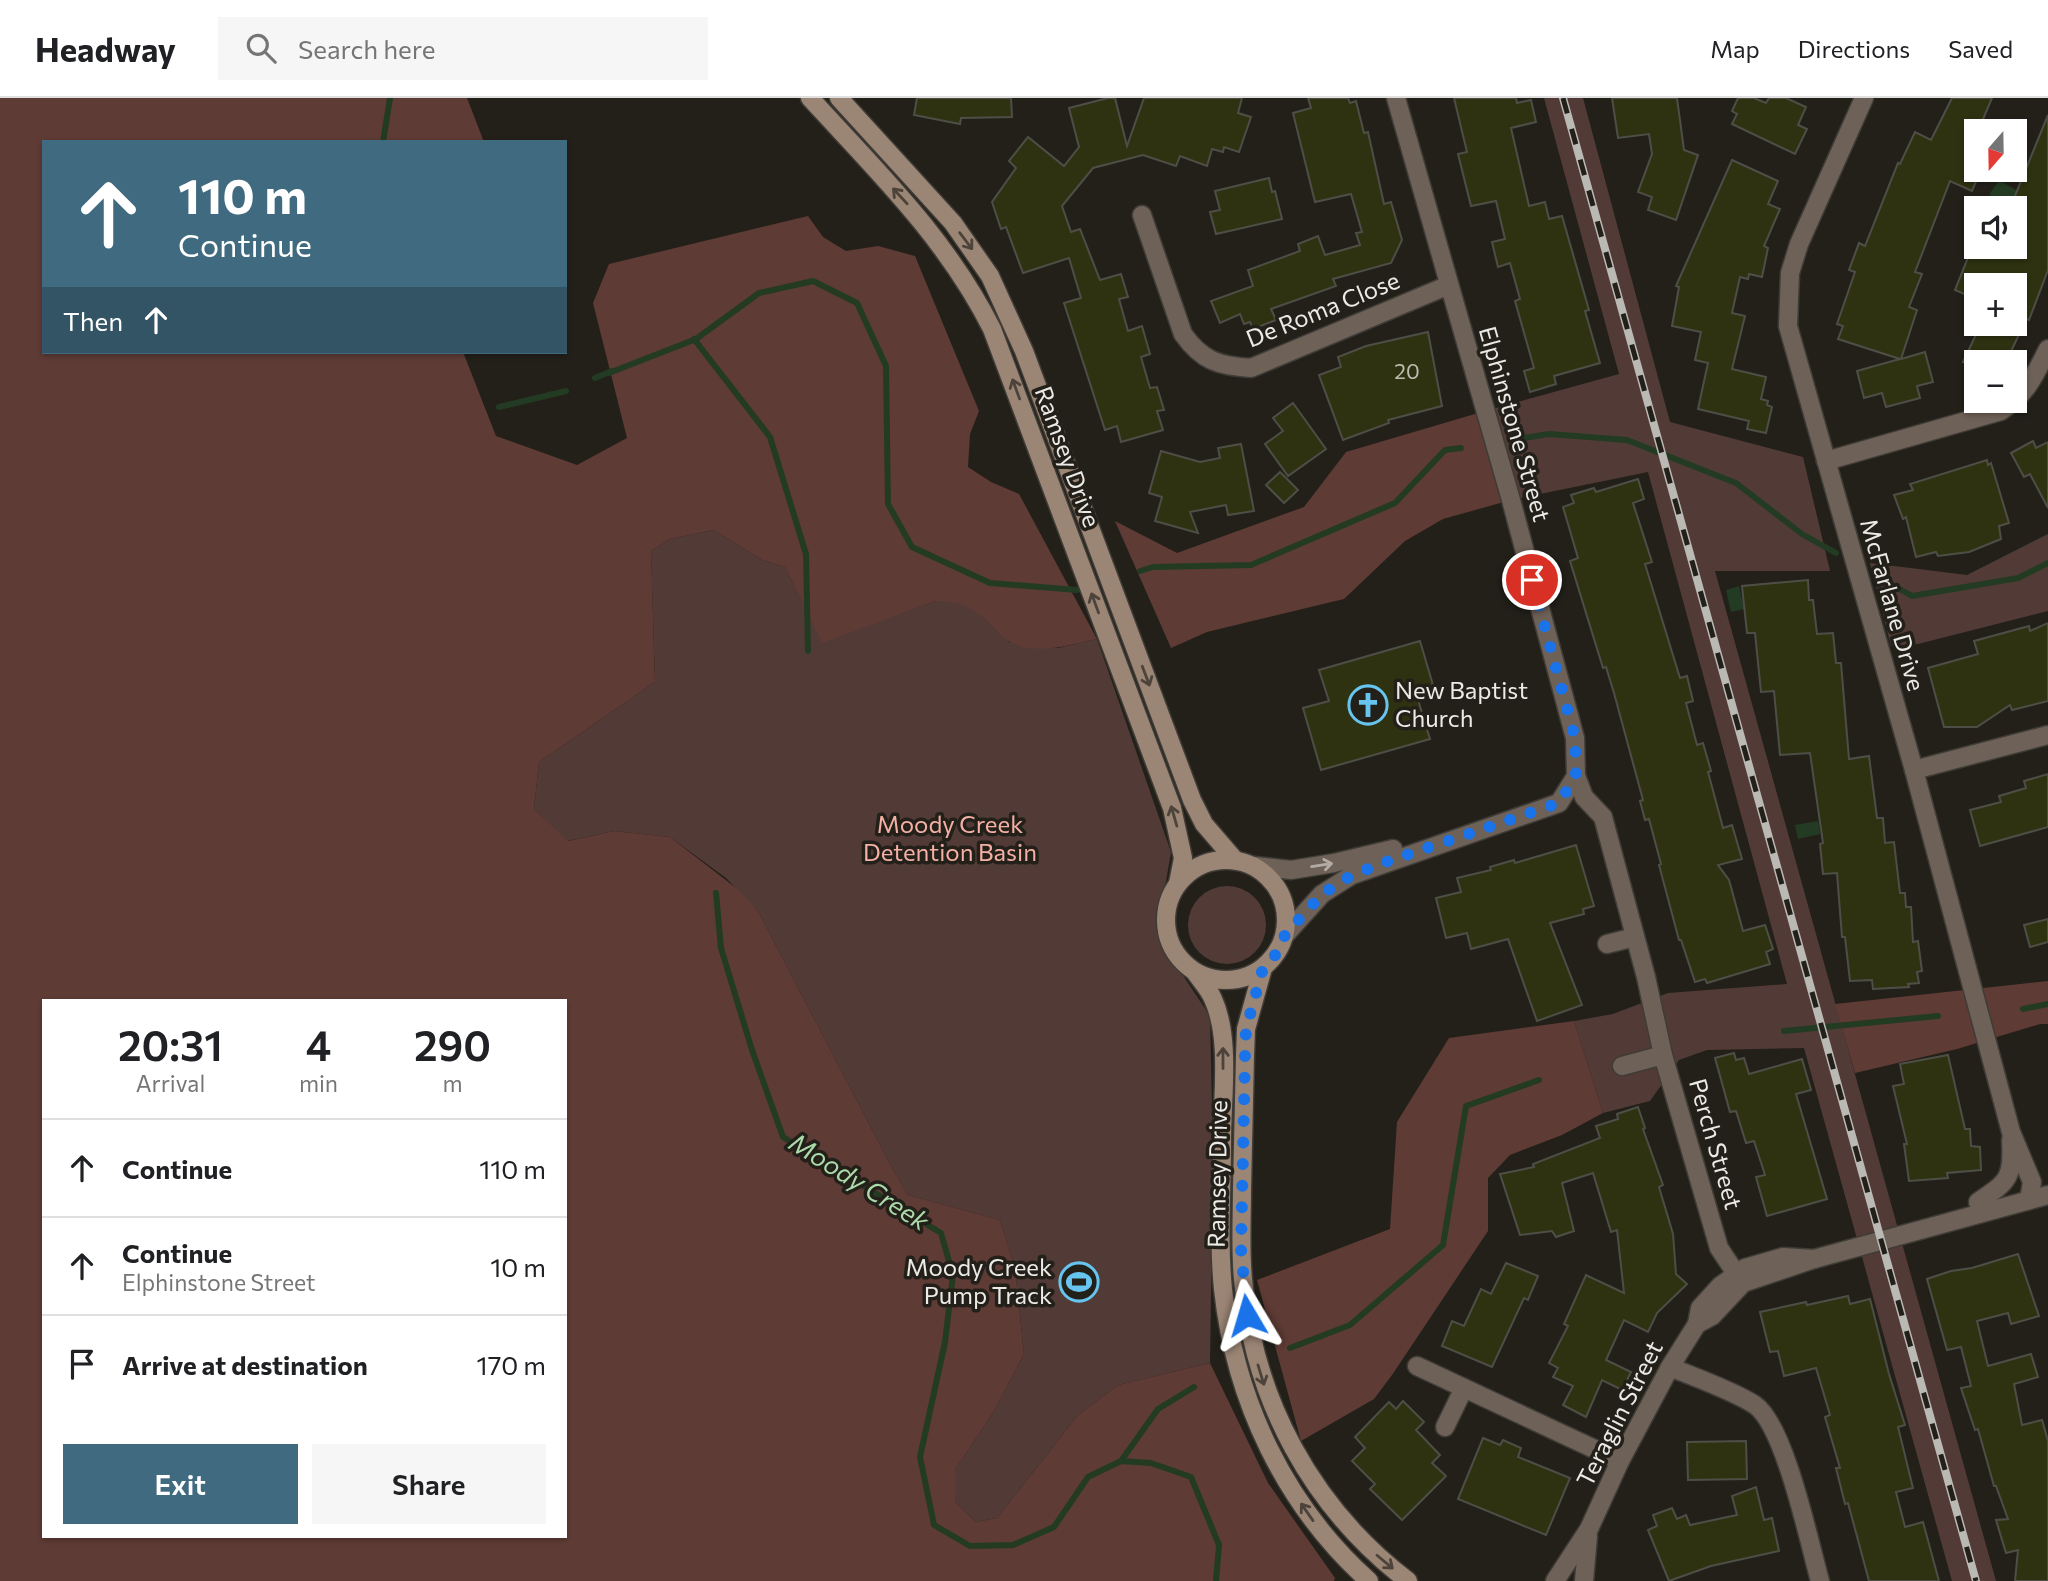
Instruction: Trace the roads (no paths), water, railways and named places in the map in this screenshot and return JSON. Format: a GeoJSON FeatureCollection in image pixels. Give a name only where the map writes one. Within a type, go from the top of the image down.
{"type":"FeatureCollection","features":[{"type":"Feature","properties":{"kind":"main road","name":"Ramsey Drive"},"geometry":{"type":"LineString","coordinates":[[810,98],[915,212],[945,250],[974,292],[992,329],[1172,808],[1183,858],[1178,883]]}},
{"type":"Feature","properties":{"kind":"main road","name":"Ramsey Drive"},"geometry":{"type":"LineString","coordinates":[[839,98],[953,223],[990,276],[1024,351],[1192,800],[1204,824],[1218,843],[1236,860]]}},
{"type":"Feature","properties":{"kind":"main road"},"geometry":{"type":"LineString","coordinates":[[1219,859],[1236,860],[1255,866],[1270,878],[1282,895],[1287,915],[1285,935],[1277,953],[1263,968],[1230,981],[1212,979],[1195,972],[1179,959],[1169,941],[1165,921],[1168,901],[1178,883],[1189,871],[1203,863],[1219,859]]}},
{"type":"Feature","properties":{"kind":"main road","name":"Ramsey Drive"},"geometry":{"type":"LineString","coordinates":[[1263,968],[1248,1021],[1245,1056],[1241,1249],[1245,1303],[1253,1348],[1271,1403],[1289,1443],[1308,1473],[1350,1529],[1408,1581]]}},
{"type":"Feature","properties":{"kind":"main road","name":"Ramsey Drive"},"geometry":{"type":"LineString","coordinates":[[1195,972],[1213,998],[1222,1037],[1223,1289],[1240,1374],[1266,1443],[1288,1485],[1314,1523],[1348,1563],[1369,1581]]}},
{"type":"Feature","properties":{"kind":"street","name":"Elphinstone Street"},"geometry":{"type":"LineString","coordinates":[[1396,98],[1511,500],[1575,738],[1576,776]]}},
{"type":"Feature","properties":{"kind":"street","name":"McFarlane Drive"},"geometry":{"type":"LineString","coordinates":[[1864,98],[1798,244],[1790,273],[1788,326],[1914,770],[2011,1132],[2036,1189]]}},
{"type":"Feature","properties":{"kind":"street","name":"De Roma Close"},"geometry":{"type":"LineString","coordinates":[[1142,215],[1183,334],[1195,351],[1210,361],[1230,367],[1251,368],[1448,285]]}},
{"type":"Feature","properties":{"kind":"street"},"geometry":{"type":"LineString","coordinates":[[1826,461],[2001,411],[2019,398],[2028,387],[2048,349]]}},
{"type":"Feature","properties":{"kind":"street"},"geometry":{"type":"LineString","coordinates":[[1914,770],[2048,735]]}},
{"type":"Feature","properties":{"kind":"street"},"geometry":{"type":"LineString","coordinates":[[1559,803],[1576,776]]}},
{"type":"Feature","properties":{"kind":"street"},"geometry":{"type":"LineString","coordinates":[[1576,776],[1584,796],[1603,817],[1663,1055]]}},
{"type":"Feature","properties":{"kind":"street"},"geometry":{"type":"LineString","coordinates":[[1285,935],[1322,894],[1352,875],[1559,803],[1593,806]]}},
{"type":"Feature","properties":{"kind":"street"},"geometry":{"type":"LineString","coordinates":[[1255,866],[1291,870],[1475,832]]}},
{"type":"Feature","properties":{"kind":"street"},"geometry":{"type":"LineString","coordinates":[[1607,944],[1635,937]]}},
{"type":"Feature","properties":{"kind":"street","name":"Perch Street"},"geometry":{"type":"LineString","coordinates":[[1622,1066],[1663,1055],[1719,1248],[1739,1278]]}},
{"type":"Feature","properties":{"kind":"street","name":"McFarlane Drive"},"geometry":{"type":"LineString","coordinates":[[1978,1202],[2007,1180],[2012,1164],[2011,1132]]}},
{"type":"Feature","properties":{"kind":"street"},"geometry":{"type":"LineString","coordinates":[[2036,1189],[2048,1195]]}},
{"type":"Feature","properties":{"kind":"street","name":"Teraglin Street"},"geometry":{"type":"LineString","coordinates":[[1949,1221],[1978,1202],[2036,1189]]}},
{"type":"Feature","properties":{"kind":"street","name":"Teraglin Street"},"geometry":{"type":"LineString","coordinates":[[1555,1581],[1589,1529],[1620,1461],[1670,1367],[1697,1324],[1700,1308],[1758,1263],[1783,1256],[1814,1259],[1949,1221],[2036,1189]]}},
{"type":"Feature","properties":{"kind":"street"},"geometry":{"type":"LineString","coordinates":[[1417,1366],[1620,1461]]}},
{"type":"Feature","properties":{"kind":"street"},"geometry":{"type":"LineString","coordinates":[[1670,1367],[1755,1405],[1766,1415],[1776,1431],[1785,1458],[1820,1581]]}},
{"type":"Feature","properties":{"kind":"street"},"geometry":{"type":"LineString","coordinates":[[1445,1427],[1464,1388]]}},
{"type":"Feature","properties":{"kind":"street","name":"Teraglin Street"},"geometry":{"type":"LineString","coordinates":[[1584,1581],[1589,1529]]}},
{"type":"Feature","properties":{"kind":"waterway","name":"Moody Creek"},"geometry":{"type":"LineString","coordinates":[[383,140],[390,98]]}},
{"type":"Feature","properties":{"kind":"waterway"},"geometry":{"type":"LineString","coordinates":[[609,373],[696,339],[759,293],[813,281],[857,303],[886,366],[888,504],[912,547],[990,583],[1077,590]]}},
{"type":"Feature","properties":{"kind":"waterway","name":"Moody Creek"},"geometry":{"type":"LineString","coordinates":[[694,339],[770,437],[806,554],[808,651]]}},
{"type":"Feature","properties":{"kind":"waterway","name":"Moody Creek"},"geometry":{"type":"LineString","coordinates":[[595,378],[612,371]]}},
{"type":"Feature","properties":{"kind":"waterway","name":"Moody Creek"},"geometry":{"type":"LineString","coordinates":[[499,407],[566,391]]}},
{"type":"Feature","properties":{"kind":"waterway"},"geometry":{"type":"LineString","coordinates":[[1511,440],[1549,434],[1627,440],[1736,483],[1802,534],[1836,553]]}},
{"type":"Feature","properties":{"kind":"waterway"},"geometry":{"type":"LineString","coordinates":[[1140,571],[1153,567],[1251,565],[1395,503],[1445,450],[1461,448]]}},
{"type":"Feature","properties":{"kind":"waterway"},"geometry":{"type":"LineString","coordinates":[[1875,575],[1912,596],[2018,578],[2048,563]]}},
{"type":"Feature","properties":{"kind":"waterway","name":"Moody Creek"},"geometry":{"type":"LineString","coordinates":[[716,893],[721,948],[752,1050],[783,1137],[941,1233],[953,1275],[945,1342],[920,1457],[934,1525],[970,1546],[1013,1545],[1054,1527],[1088,1477],[1121,1461],[1151,1463],[1191,1477],[1219,1545],[1216,1581]]}},
{"type":"Feature","properties":{"kind":"waterway"},"geometry":{"type":"LineString","coordinates":[[2023,1009],[2048,1004]]}},
{"type":"Feature","properties":{"kind":"waterway"},"geometry":{"type":"LineString","coordinates":[[1784,1031],[1938,1016]]}},
{"type":"Feature","properties":{"kind":"waterway"},"geometry":{"type":"LineString","coordinates":[[1290,1348],[1350,1325],[1443,1245],[1466,1106],[1539,1080]]}},
{"type":"Feature","properties":{"kind":"waterway"},"geometry":{"type":"LineString","coordinates":[[1121,1461],[1158,1409],[1194,1387]]}},
{"type":"Feature","properties":{"kind":"railway"},"geometry":{"type":"LineString","coordinates":[[1563,98],[1976,1581]]}},
{"type":"Feature","properties":{"kind":"place","name":"New Baptist Church"},"geometry":{"type":"Point","coordinates":[1368,705]}},
{"type":"Feature","properties":{"kind":"place","name":"Moody Creek Pump Track"},"geometry":{"type":"Point","coordinates":[1079,1282]}},
{"type":"Feature","properties":{"kind":"park label","name":"Moody Creek Detention Basin"},"geometry":{"type":"Point","coordinates":[950,839]}}]}
